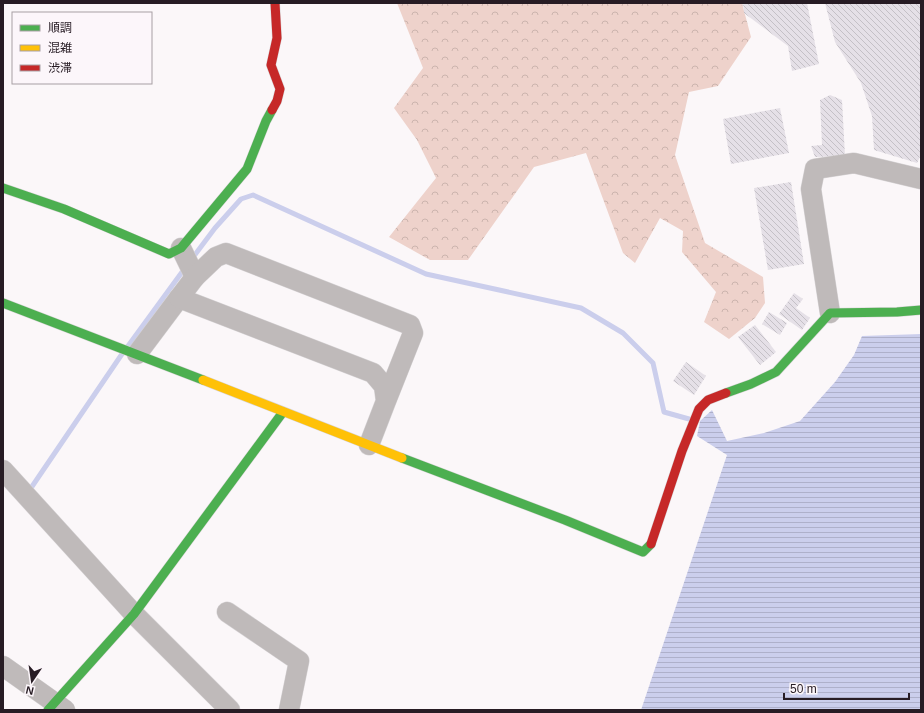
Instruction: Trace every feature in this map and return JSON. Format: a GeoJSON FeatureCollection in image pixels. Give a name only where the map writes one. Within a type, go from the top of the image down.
{"type":"FeatureCollection","features":[{"type":"Feature","properties":{"kind":"street"},"geometry":{"type":"LineString","coordinates":[[3,188],[64,209],[169,254],[181,248],[247,169],[266,121],[277,101],[280,89],[271,65],[277,38],[275,3]]}},
{"type":"Feature","properties":{"kind":"street"},"geometry":{"type":"LineString","coordinates":[[830,313],[811,189],[815,169],[854,163],[921,179]]}},
{"type":"Feature","properties":{"kind":"street"},"geometry":{"type":"LineString","coordinates":[[181,248],[195,278]]}},
{"type":"Feature","properties":{"kind":"street"},"geometry":{"type":"LineString","coordinates":[[137,354],[195,278],[216,257],[226,254],[410,325],[413,332],[369,445]]}},
{"type":"Feature","properties":{"kind":"street"},"geometry":{"type":"LineString","coordinates":[[179,298],[373,373],[384,386],[386,401]]}},
{"type":"Feature","properties":{"kind":"street"},"geometry":{"type":"LineString","coordinates":[[3,303],[642,552],[651,545],[682,451],[699,409],[708,400],[751,384],[776,372],[830,313],[897,312],[921,310]]}},
{"type":"Feature","properties":{"kind":"street"},"geometry":{"type":"LineString","coordinates":[[3,666],[56,707],[134,614],[283,412]]}},
{"type":"Feature","properties":{"kind":"street"},"geometry":{"type":"LineString","coordinates":[[3,470],[134,614],[230,710]]}},
{"type":"Feature","properties":{"kind":"street"},"geometry":{"type":"LineString","coordinates":[[227,612],[299,661],[289,710]]}},
{"type":"Feature","properties":{"kind":"green space"},"geometry":{"type":"Polygon","coordinates":[[[397,3],[742,3],[751,37],[718,86],[689,92],[675,155],[705,243],[763,277],[765,303],[755,318],[729,339],[704,322],[716,292],[682,252],[683,231],[660,218],[635,263],[623,253],[586,153],[534,167],[468,260],[430,260],[389,237],[436,178],[417,140],[394,108],[423,68],[397,3]]]}},
{"type":"Feature","properties":{"kind":"water"},"geometry":{"type":"Polygon","coordinates":[[[921,334],[921,710],[641,710],[727,455],[697,436],[700,421],[712,410],[727,441],[764,433],[800,421],[835,382],[854,355],[862,336],[921,334]]]}},
{"type":"Feature","properties":{"kind":"building"},"geometry":{"type":"Polygon","coordinates":[[[743,3],[807,3],[819,64],[792,71],[788,46],[744,13],[743,3]]]}},
{"type":"Feature","properties":{"kind":"building"},"geometry":{"type":"Polygon","coordinates":[[[825,3],[921,3],[921,155],[917,163],[874,150],[872,116],[861,83],[835,42],[825,3]]]}},
{"type":"Feature","properties":{"kind":"building"},"geometry":{"type":"Polygon","coordinates":[[[830,95],[842,100],[845,156],[815,157],[811,146],[822,145],[820,100],[830,95]]]}},
{"type":"Feature","properties":{"kind":"building"},"geometry":{"type":"Polygon","coordinates":[[[780,108],[789,153],[731,164],[723,119],[780,108]]]}},
{"type":"Feature","properties":{"kind":"building"},"geometry":{"type":"Polygon","coordinates":[[[791,182],[804,264],[768,270],[754,188],[791,182]]]}},
{"type":"Feature","properties":{"kind":"building"},"geometry":{"type":"Polygon","coordinates":[[[794,293],[803,299],[796,308],[810,318],[802,330],[779,314],[794,293]]]}},
{"type":"Feature","properties":{"kind":"building"},"geometry":{"type":"Polygon","coordinates":[[[769,312],[787,323],[780,335],[762,324],[769,312]]]}},
{"type":"Feature","properties":{"kind":"building"},"geometry":{"type":"Polygon","coordinates":[[[755,325],[776,352],[760,365],[738,337],[755,325]]]}},
{"type":"Feature","properties":{"kind":"building"},"geometry":{"type":"Polygon","coordinates":[[[686,362],[706,376],[694,395],[673,381],[686,362]]]}},
{"type":"Feature","properties":{"kind":"waterway"},"geometry":{"type":"LineString","coordinates":[[191,260],[215,228],[241,199],[253,195],[426,274],[581,308],[623,333],[653,363],[664,412],[689,419]]}},
{"type":"Feature","properties":{"kind":"waterway"},"geometry":{"type":"LineString","coordinates":[[128,346],[185,268]]}},
{"type":"Feature","properties":{"kind":"waterway"},"geometry":{"type":"LineString","coordinates":[[31,488],[122,354]]}},
{"type":"Feature","properties":{"kind":"traffic: fast"},"geometry":{"type":"LineString","coordinates":[[3,188],[64,209],[169,254],[181,248],[247,169],[266,121],[272,110]]}},
{"type":"Feature","properties":{"kind":"traffic: fast"},"geometry":{"type":"LineString","coordinates":[[3,303],[203,380]]}},
{"type":"Feature","properties":{"kind":"traffic: fast"},"geometry":{"type":"LineString","coordinates":[[726,393],[751,384],[776,372],[830,313],[897,312],[921,310]]}},
{"type":"Feature","properties":{"kind":"traffic: fast"},"geometry":{"type":"LineString","coordinates":[[48,710],[134,614],[283,412]]}},
{"type":"Feature","properties":{"kind":"traffic: fast"},"geometry":{"type":"LineString","coordinates":[[402,458],[565,520],[643,552],[651,544]]}},
{"type":"Feature","properties":{"kind":"traffic: slow"},"geometry":{"type":"LineString","coordinates":[[203,380],[402,458]]}},
{"type":"Feature","properties":{"kind":"traffic: jam"},"geometry":{"type":"LineString","coordinates":[[272,110],[277,101],[280,89],[271,65],[277,38],[275,3]]}},
{"type":"Feature","properties":{"kind":"traffic: jam"},"geometry":{"type":"LineString","coordinates":[[651,544],[682,451],[699,409],[708,400],[726,393]]}}]}
